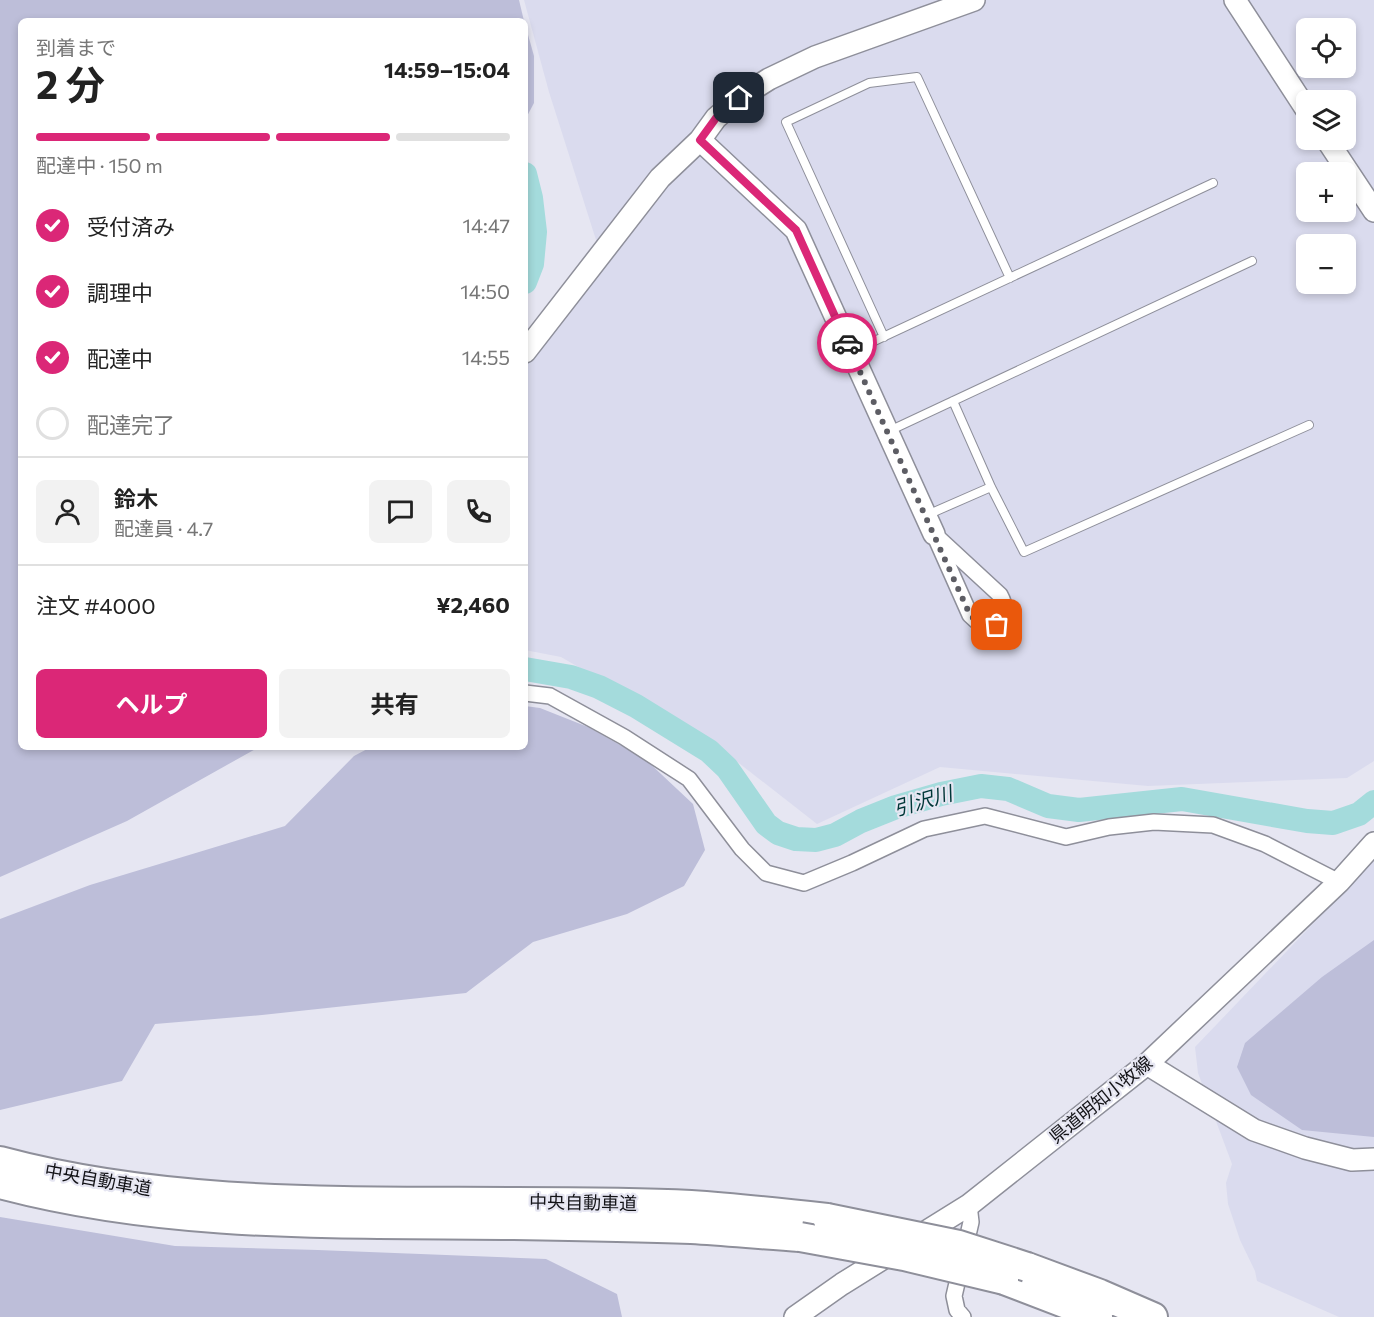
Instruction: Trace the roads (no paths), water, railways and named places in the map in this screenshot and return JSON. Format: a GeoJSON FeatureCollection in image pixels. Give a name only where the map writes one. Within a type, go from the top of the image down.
{"type":"FeatureCollection","features":[{"type":"Feature","properties":{"kind":"highway","name":"中央自動車道"},"geometry":{"type":"LineString","coordinates":[[0,1161],[72,1177],[152,1190],[255,1198],[360,1202],[570,1202],[693,1205],[827,1218],[959,1245],[1098,1317]]}},
{"type":"Feature","properties":{"kind":"highway","name":"中央自動車道"},"geometry":{"type":"LineString","coordinates":[[0,1184],[70,1200],[148,1213],[253,1221],[359,1225],[515,1225],[692,1229],[800,1237],[1016,1274],[1100,1294],[1153,1317]]}},
{"type":"Feature","properties":{"kind":"street"},"geometry":{"type":"LineString","coordinates":[[528,348],[660,178],[700,140],[716,118],[739,98],[769,79],[815,57],[974,0]]}},
{"type":"Feature","properties":{"kind":"street"},"geometry":{"type":"LineString","coordinates":[[1235,0],[1296,94]]}},
{"type":"Feature","properties":{"kind":"street"},"geometry":{"type":"LineString","coordinates":[[700,140],[796,230],[970,615],[983,627],[997,625],[1003,616],[1005,604],[1000,595],[930,525]]}},
{"type":"Feature","properties":{"kind":"street"},"geometry":{"type":"LineString","coordinates":[[1334,150],[1374,211]]}},
{"type":"Feature","properties":{"kind":"street"},"geometry":{"type":"LineString","coordinates":[[528,693],[550,696],[624,737],[689,778],[741,849],[766,873],[804,883],[924,830],[985,816],[1066,837],[1109,827],[1154,822],[1213,825],[1265,844],[1339,882]]}},
{"type":"Feature","properties":{"kind":"street","name":"県道明知小牧線"},"geometry":{"type":"LineString","coordinates":[[795,1317],[842,1284],[969,1205],[1147,1064],[1339,882],[1374,843]]}},
{"type":"Feature","properties":{"kind":"street"},"geometry":{"type":"LineString","coordinates":[[1147,1064],[1254,1130],[1352,1160],[1374,1159]]}},
{"type":"Feature","properties":{"kind":"street"},"geometry":{"type":"LineString","coordinates":[[963,1317],[957,1310],[954,1296],[971,1222],[969,1205]]}},
{"type":"Feature","properties":{"kind":"lane"},"geometry":{"type":"LineString","coordinates":[[884,337],[786,122],[807,112],[869,83],[917,77],[1010,278]]}},
{"type":"Feature","properties":{"kind":"lane"},"geometry":{"type":"LineString","coordinates":[[851,352],[1213,183]]}},
{"type":"Feature","properties":{"kind":"lane"},"geometry":{"type":"LineString","coordinates":[[888,432],[1252,261]]}},
{"type":"Feature","properties":{"kind":"lane"},"geometry":{"type":"LineString","coordinates":[[953,401],[1024,552],[1309,425]]}},
{"type":"Feature","properties":{"kind":"lane"},"geometry":{"type":"LineString","coordinates":[[930,525],[992,487]]}},
{"type":"Feature","properties":{"kind":"waterway","name":"引沢川"},"geometry":{"type":"LineString","coordinates":[[528,186],[535,232],[532,264],[528,274]]}},
{"type":"Feature","properties":{"kind":"waterway","name":"引沢川"},"geometry":{"type":"LineString","coordinates":[[528,670],[571,677],[599,687],[636,706],[709,751],[727,768],[766,824],[778,833],[796,839],[816,840],[835,835],[861,821],[896,807],[941,794],[981,786],[1008,789],[1048,806],[1079,810],[1182,799],[1307,821],[1333,823],[1359,814],[1374,802]]}}]}
